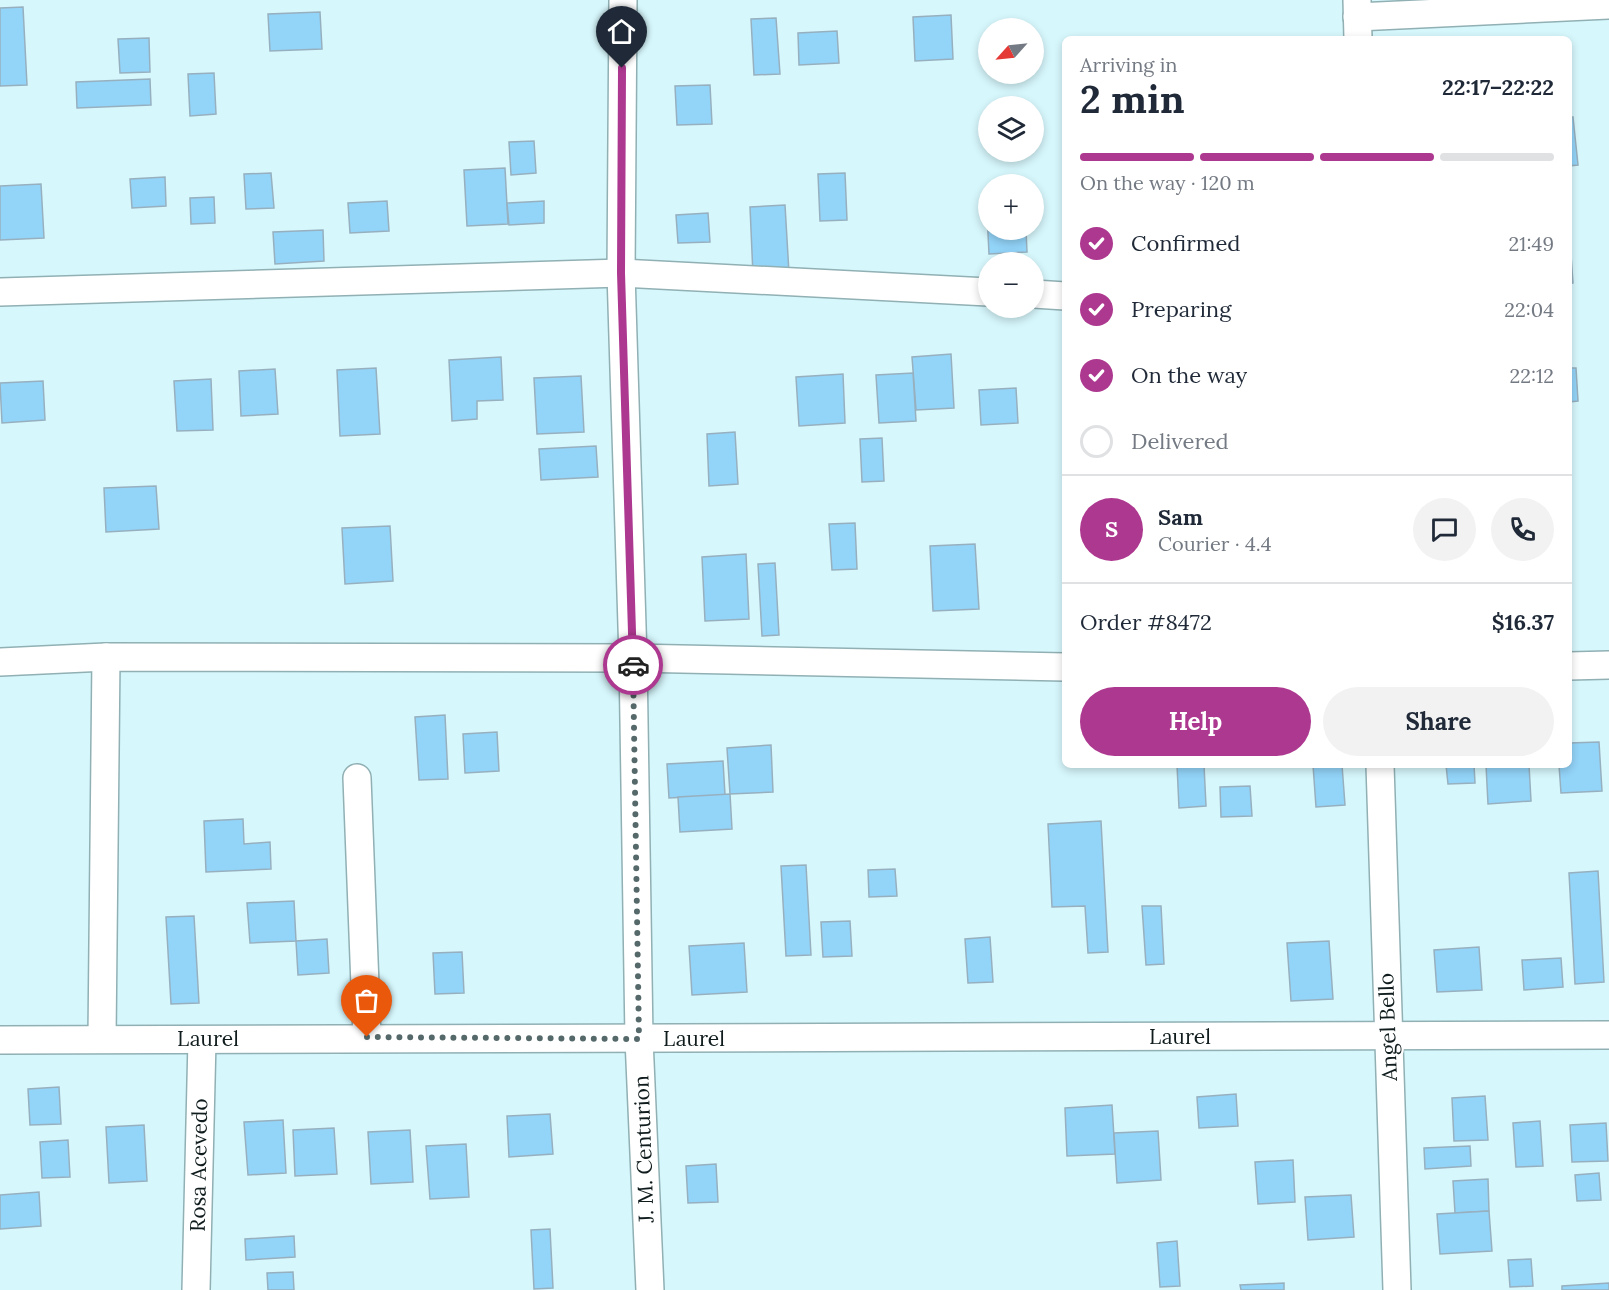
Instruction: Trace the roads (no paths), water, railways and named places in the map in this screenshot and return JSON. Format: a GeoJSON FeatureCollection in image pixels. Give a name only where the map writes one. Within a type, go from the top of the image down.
{"type":"FeatureCollection","features":[{"type":"Feature","properties":{"kind":"street","name":"J. M. Centurion"},"geometry":{"type":"LineString","coordinates":[[622,0],[621,273],[633,658],[639,1039],[650,1290]]}},
{"type":"Feature","properties":{"kind":"street"},"geometry":{"type":"LineString","coordinates":[[1358,19],[1609,5]]}},
{"type":"Feature","properties":{"kind":"street"},"geometry":{"type":"LineString","coordinates":[[0,292],[621,273],[978,291]]}},
{"type":"Feature","properties":{"kind":"street"},"geometry":{"type":"LineString","coordinates":[[1044,295],[1062,296]]}},
{"type":"Feature","properties":{"kind":"street"},"geometry":{"type":"LineString","coordinates":[[102,1038],[106,657]]}},
{"type":"Feature","properties":{"kind":"street"},"geometry":{"type":"LineString","coordinates":[[0,662],[106,657],[633,658],[1062,667]]}},
{"type":"Feature","properties":{"kind":"street"},"geometry":{"type":"LineString","coordinates":[[1572,666],[1609,665]]}},
{"type":"Feature","properties":{"kind":"street","name":"Angel Bello"},"geometry":{"type":"LineString","coordinates":[[1380,768],[1396,1290]]}},
{"type":"Feature","properties":{"kind":"street"},"geometry":{"type":"LineString","coordinates":[[357,778],[367,1037]]}},
{"type":"Feature","properties":{"kind":"street","name":"Laurel"},"geometry":{"type":"LineString","coordinates":[[0,1040],[367,1037],[639,1039],[1609,1035]]}},
{"type":"Feature","properties":{"kind":"street","name":"Rosa Acevedo"},"geometry":{"type":"LineString","coordinates":[[196,1290],[202,1040]]}}]}
